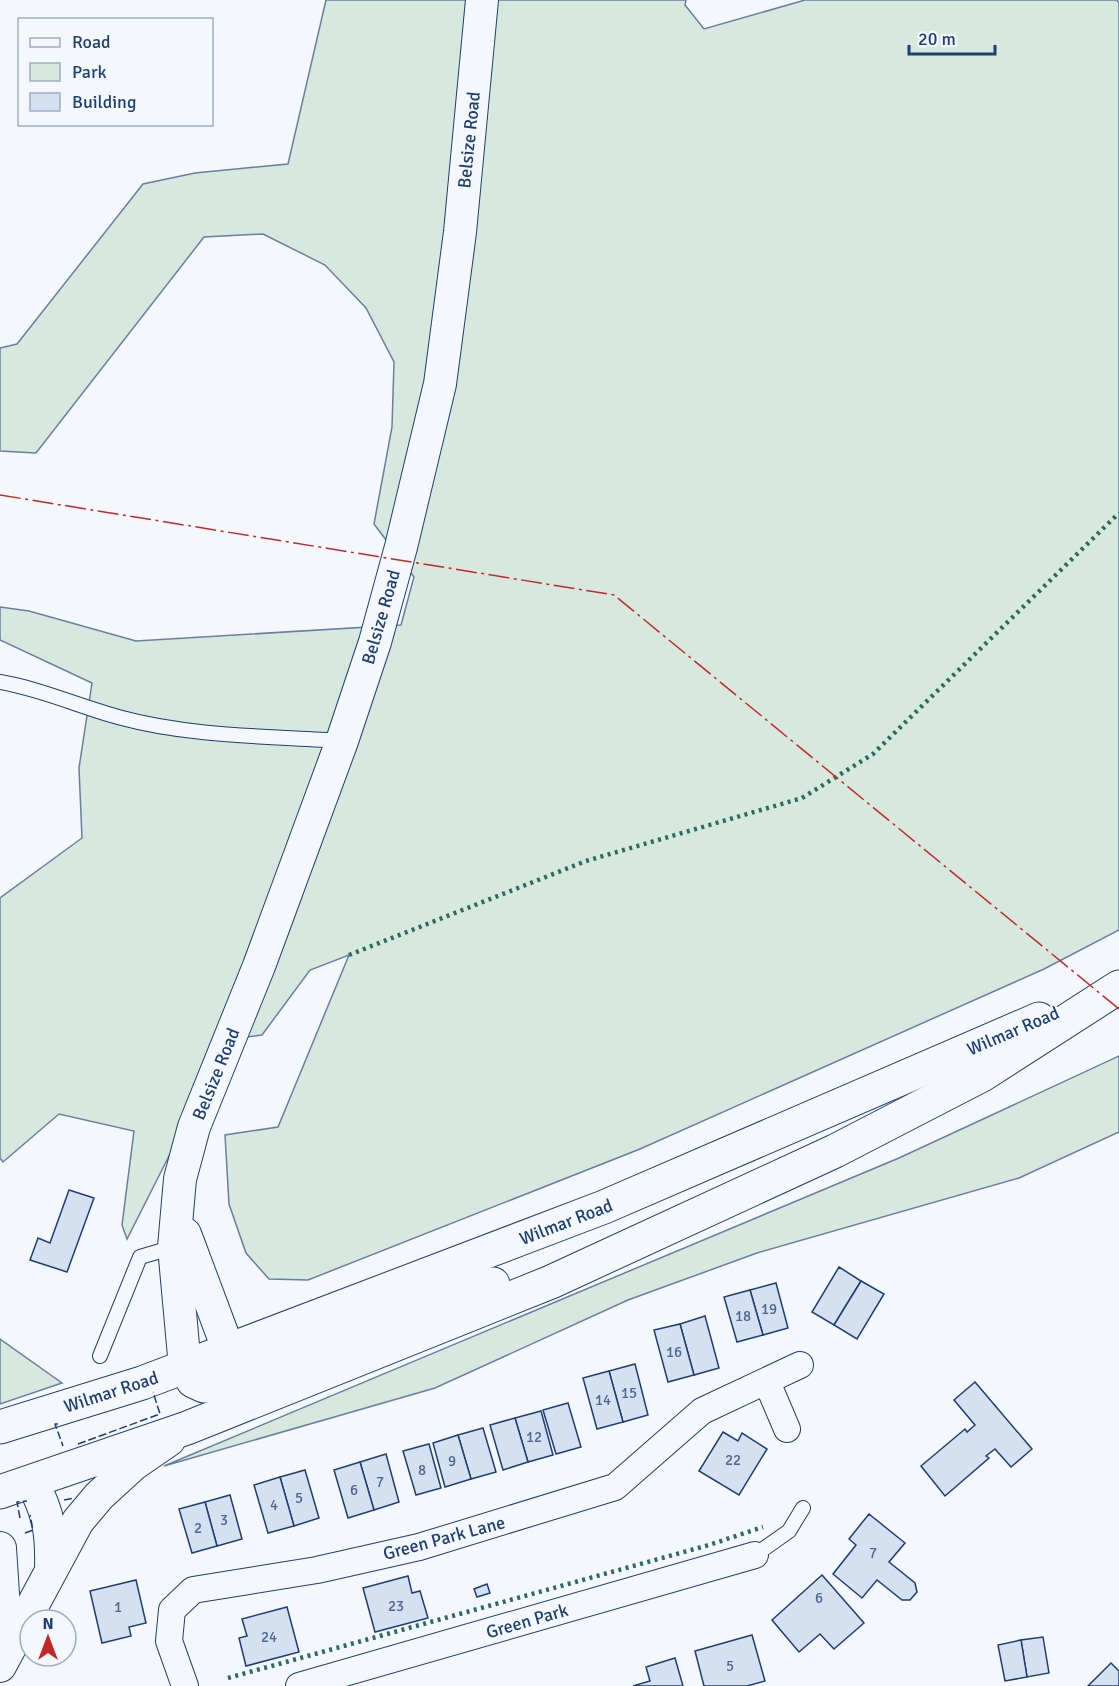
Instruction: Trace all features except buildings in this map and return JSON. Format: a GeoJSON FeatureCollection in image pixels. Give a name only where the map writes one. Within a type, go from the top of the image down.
{"type":"FeatureCollection","features":[{"type":"Feature","properties":{"kind":"main road","name":"Wilmar Road"},"geometry":{"type":"LineString","coordinates":[[0,1492],[187,1428],[541,1286],[703,1213],[835,1152],[982,1075],[1119,986]]}},
{"type":"Feature","properties":{"kind":"main road","name":"Wilmar Road"},"geometry":{"type":"LineString","coordinates":[[0,1427],[185,1367],[604,1207],[1119,986]]}},
{"type":"Feature","properties":{"kind":"main road"},"geometry":{"type":"LineString","coordinates":[[185,1367],[193,1381],[204,1386],[224,1383],[328,1340],[703,1213]]}},
{"type":"Feature","properties":{"kind":"main road"},"geometry":{"type":"LineString","coordinates":[[0,1471],[12,1473],[32,1482]]}},
{"type":"Feature","properties":{"kind":"street","name":"Belsize Road"},"geometry":{"type":"LineString","coordinates":[[185,1367],[181,1246],[177,1208],[180,1179],[194,1127],[259,966],[342,741],[375,642],[398,558],[440,384],[460,232],[482,0]]}},
{"type":"Feature","properties":{"kind":"street","name":"Belsize Road"},"geometry":{"type":"LineString","coordinates":[[0,1666],[78,1521],[99,1496],[134,1464],[187,1428],[216,1397],[224,1383],[228,1349],[181,1246]]}},
{"type":"Feature","properties":{"kind":"street","name":"Green Park Lane"},"geometry":{"type":"LineString","coordinates":[[184,1686],[169,1641],[172,1610],[193,1590],[317,1570],[420,1547],[615,1487],[702,1410],[800,1365]]}},
{"type":"Feature","properties":{"kind":"street"},"geometry":{"type":"LineString","coordinates":[[767,1382],[787,1429]]}},
{"type":"Feature","properties":{"kind":"street","name":"Belsize Road"},"geometry":{"type":"LineString","coordinates":[[32,1482],[42,1501],[52,1533],[51,1572]]}},
{"type":"Feature","properties":{"kind":"street"},"geometry":{"type":"LineString","coordinates":[[0,1548],[5,1624],[0,1648]]}},
{"type":"Feature","properties":{"kind":"street","name":"Green Park"},"geometry":{"type":"LineString","coordinates":[[299,1686],[755,1555]]}},
{"type":"Feature","properties":{"kind":"lane"},"geometry":{"type":"LineString","coordinates":[[0,682],[26,687],[119,718],[183,731],[342,741]]}},
{"type":"Feature","properties":{"kind":"lane"},"geometry":{"type":"LineString","coordinates":[[100,1356],[141,1257],[181,1246]]}},
{"type":"Feature","properties":{"kind":"lane"},"geometry":{"type":"LineString","coordinates":[[755,1555],[789,1531],[803,1509]]}},
{"type":"Feature","properties":{"kind":"green space"},"geometry":{"type":"Polygon","coordinates":[[[326,0],[686,0],[685,5],[704,29],[805,0],[1117,0],[1119,3],[1119,930],[1044,969],[640,1149],[308,1280],[269,1279],[246,1253],[229,1204],[225,1135],[278,1127],[349,955],[310,970],[262,1035],[219,1041],[171,1152],[127,1239],[122,1225],[134,1131],[59,1114],[3,1162],[0,1158],[0,898],[82,838],[79,768],[92,683],[0,640],[0,607],[29,611],[136,641],[401,625],[414,577],[374,524],[392,427],[394,362],[366,308],[325,265],[263,234],[204,237],[36,453],[0,451],[0,348],[17,344],[143,184],[195,173],[288,164],[326,0]]]}},
{"type":"Feature","properties":{"kind":"green space"},"geometry":{"type":"Polygon","coordinates":[[[1119,1056],[1119,1132],[1019,1178],[757,1253],[628,1300],[435,1388],[164,1466],[899,1158],[1119,1056]]]}},
{"type":"Feature","properties":{"kind":"green space"},"geometry":{"type":"Polygon","coordinates":[[[0,1339],[62,1383],[0,1404],[0,1339]]]}},
{"type":"Feature","properties":{"kind":"hedge"},"geometry":{"type":"LineString","coordinates":[[349,955],[586,861],[802,798],[873,754],[1119,513]]}},
{"type":"Feature","properties":{"kind":"hedge"},"geometry":{"type":"LineString","coordinates":[[228,1678],[709,1545],[763,1527]]}},
{"type":"Feature","properties":{"kind":"fence"},"geometry":{"type":"LineString","coordinates":[[78,1444],[160,1414],[153,1392]]}},
{"type":"Feature","properties":{"kind":"fence"},"geometry":{"type":"LineString","coordinates":[[58,1424],[55,1424],[63,1446]]}},
{"type":"Feature","properties":{"kind":"fence"},"geometry":{"type":"LineString","coordinates":[[64,1500],[74,1498]]}},
{"type":"Feature","properties":{"kind":"fence"},"geometry":{"type":"LineString","coordinates":[[20,1518],[17,1502],[27,1501]]}},
{"type":"Feature","properties":{"kind":"fence"},"geometry":{"type":"LineString","coordinates":[[25,1533],[33,1530],[30,1515]]}},
{"type":"Feature","properties":{"kind":"power"},"geometry":{"type":"LineString","coordinates":[[0,495],[614,595],[1119,1009]]}}]}
